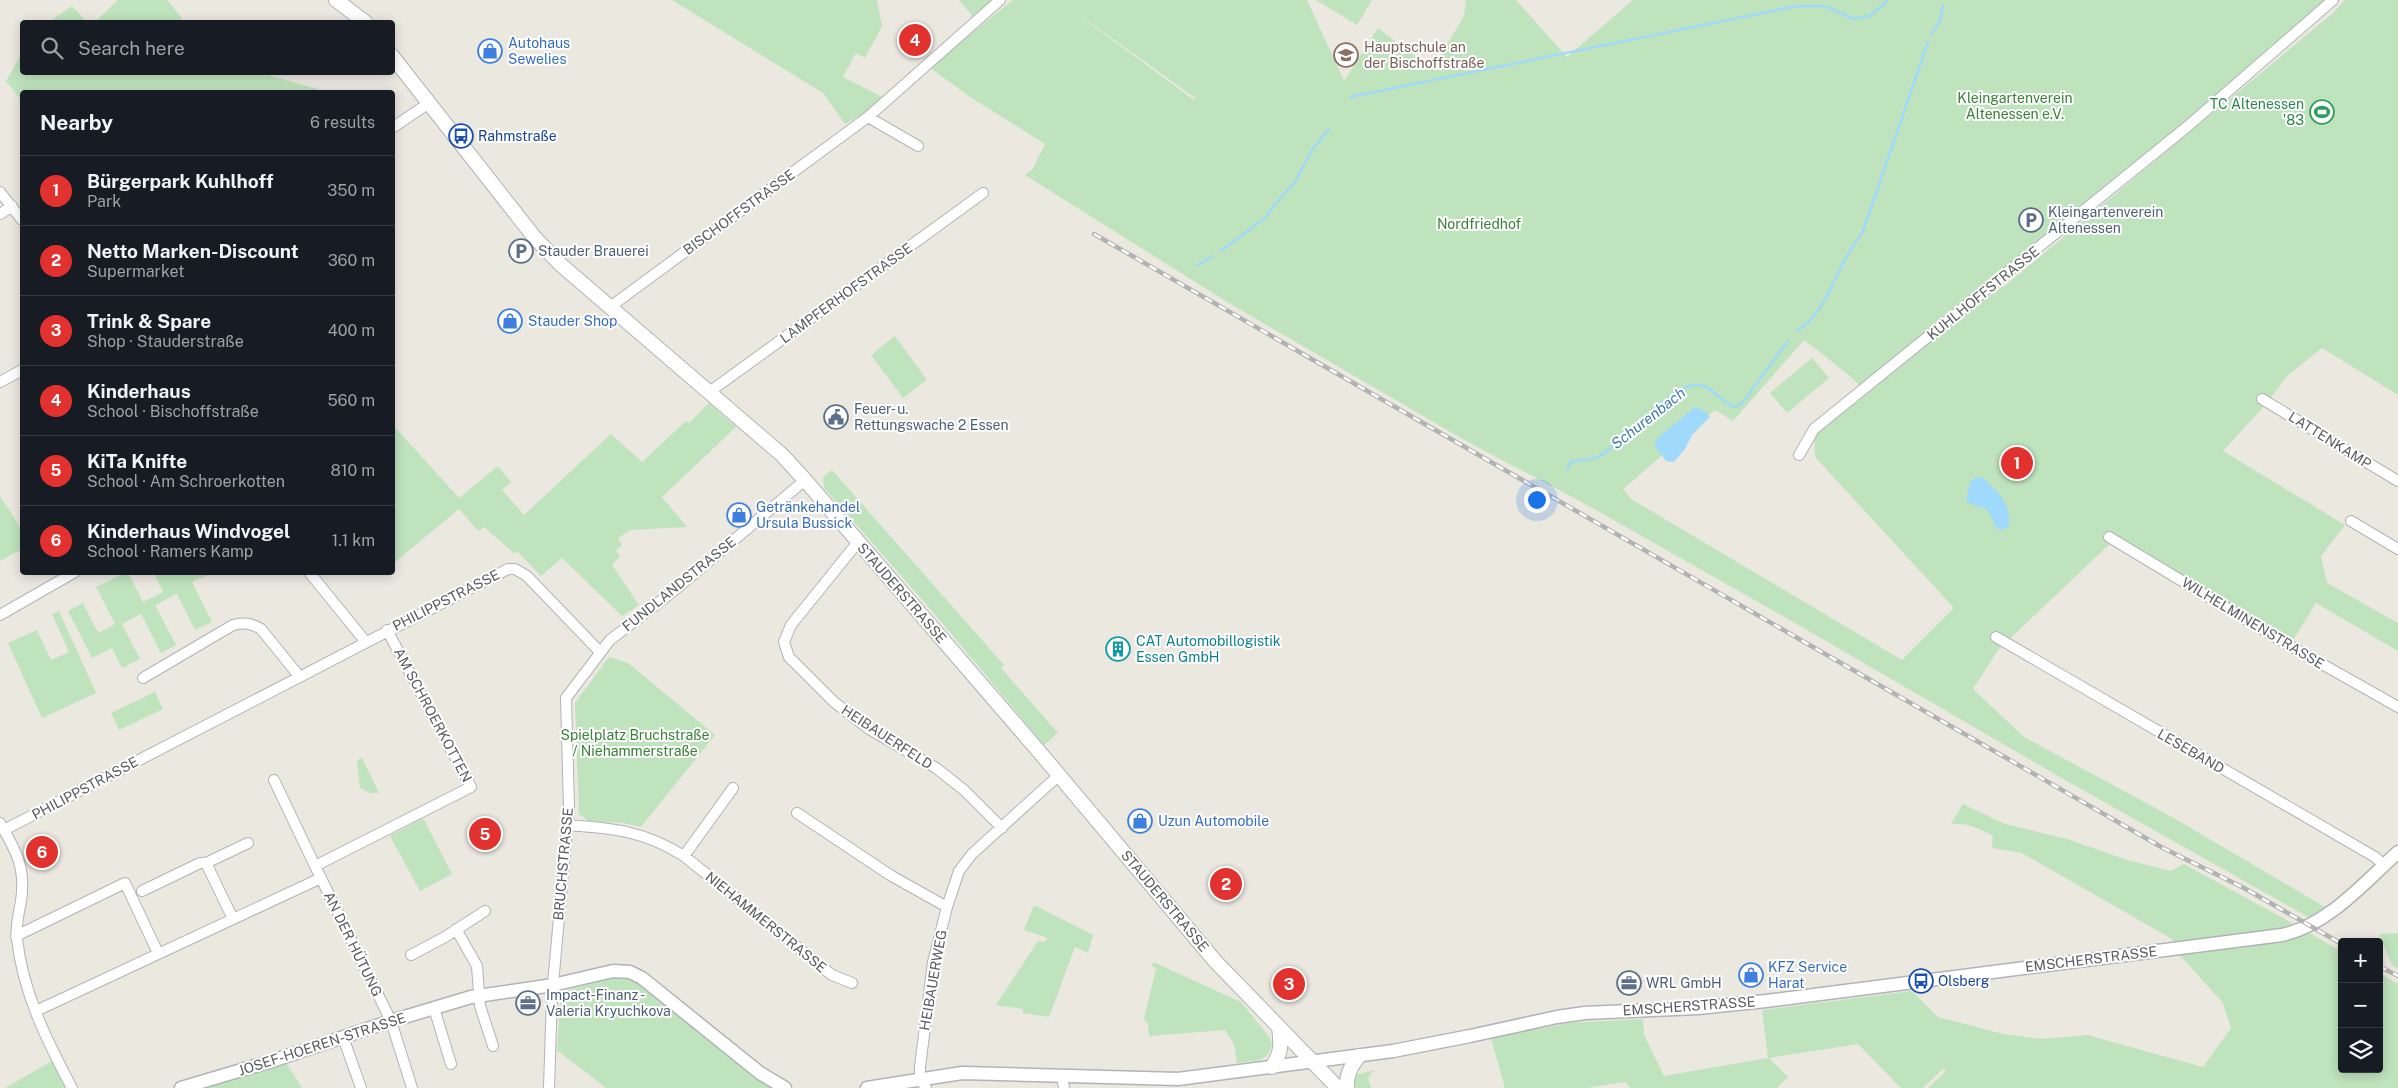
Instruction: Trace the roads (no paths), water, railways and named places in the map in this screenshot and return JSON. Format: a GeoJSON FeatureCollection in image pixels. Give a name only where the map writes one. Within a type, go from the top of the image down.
{"type":"FeatureCollection","features":[{"type":"Feature","properties":{"kind":"main road"},"geometry":{"type":"LineString","coordinates":[[336,0],[362,20]]}},
{"type":"Feature","properties":{"kind":"main road","name":"STAUDERSTRASSE"},"geometry":{"type":"LineString","coordinates":[[395,60],[535,238],[560,264],[782,455],[805,480],[1216,961],[1338,1088]]}},
{"type":"Feature","properties":{"kind":"main road"},"geometry":{"type":"LineString","coordinates":[[1272,1068],[1279,1058],[1282,1046],[1279,1027]]}},
{"type":"Feature","properties":{"kind":"main road"},"geometry":{"type":"LineString","coordinates":[[1347,1088],[1350,1067],[1359,1056]]}},
{"type":"Feature","properties":{"kind":"street","name":"BISCHOFFSTRASSE"},"geometry":{"type":"LineString","coordinates":[[610,307],[868,117],[1000,0]]}},
{"type":"Feature","properties":{"kind":"street","name":"KUHLHOFFSTRASSE"},"geometry":{"type":"LineString","coordinates":[[1800,456],[1814,429],[2173,138],[2333,0]]}},
{"type":"Feature","properties":{"kind":"street"},"geometry":{"type":"LineString","coordinates":[[395,126],[429,103]]}},
{"type":"Feature","properties":{"kind":"street"},"geometry":{"type":"LineString","coordinates":[[868,117],[918,146]]}},
{"type":"Feature","properties":{"kind":"street"},"geometry":{"type":"LineString","coordinates":[[0,192],[20,217]]}},
{"type":"Feature","properties":{"kind":"street","name":"LAMPFERHOFSTRASSE"},"geometry":{"type":"LineString","coordinates":[[708,393],[983,193]]}},
{"type":"Feature","properties":{"kind":"street"},"geometry":{"type":"LineString","coordinates":[[0,214],[12,206]]}},
{"type":"Feature","properties":{"kind":"street"},"geometry":{"type":"LineString","coordinates":[[0,382],[20,371]]}},
{"type":"Feature","properties":{"kind":"street","name":"LATTENKAMP"},"geometry":{"type":"LineString","coordinates":[[2262,398],[2398,481]]}},
{"type":"Feature","properties":{"kind":"street","name":"FUNDLANDSTRASSE"},"geometry":{"type":"LineString","coordinates":[[600,652],[624,626],[676,589],[805,480]]}},
{"type":"Feature","properties":{"kind":"street"},"geometry":{"type":"LineString","coordinates":[[2351,521],[2398,549]]}},
{"type":"Feature","properties":{"kind":"street","name":"WILHELMINENSTRASSE"},"geometry":{"type":"LineString","coordinates":[[2109,537],[2285,643],[2398,707]]}},
{"type":"Feature","properties":{"kind":"street","name":"HEIBAUERFELD"},"geometry":{"type":"LineString","coordinates":[[858,542],[791,625],[784,642],[789,657],[844,711],[869,729],[936,768],[964,790],[1002,828]]}},
{"type":"Feature","properties":{"kind":"street","name":"PHILIPPSTRASSE"},"geometry":{"type":"LineString","coordinates":[[2,826],[299,676],[501,571],[515,569],[527,576],[600,652]]}},
{"type":"Feature","properties":{"kind":"street"},"geometry":{"type":"LineString","coordinates":[[0,615],[71,575]]}},
{"type":"Feature","properties":{"kind":"street"},"geometry":{"type":"LineString","coordinates":[[311,575],[365,641]]}},
{"type":"Feature","properties":{"kind":"street"},"geometry":{"type":"LineString","coordinates":[[144,678],[240,623],[254,625],[261,629],[299,676]]}},
{"type":"Feature","properties":{"kind":"street","name":"AM SCHROERKOTTEN"},"geometry":{"type":"LineString","coordinates":[[315,866],[471,788],[387,630]]}},
{"type":"Feature","properties":{"kind":"street","name":"LESEBAND"},"geometry":{"type":"LineString","coordinates":[[1996,637],[2375,857],[2384,865]]}},
{"type":"Feature","properties":{"kind":"street","name":"BRUCHSTRASSE"},"geometry":{"type":"LineString","coordinates":[[549,1088],[553,985],[568,825],[569,790],[566,698],[600,652]]}},
{"type":"Feature","properties":{"kind":"street","name":"HEIBAUERWEG"},"geometry":{"type":"LineString","coordinates":[[923,1084],[934,962],[947,907],[956,879],[964,863],[1058,776]]}},
{"type":"Feature","properties":{"kind":"street","name":"AN DER HÜTUNG"},"geometry":{"type":"LineString","coordinates":[[274,780],[391,1021],[412,1088]]}},
{"type":"Feature","properties":{"kind":"street"},"geometry":{"type":"LineString","coordinates":[[684,856],[733,788]]}},
{"type":"Feature","properties":{"kind":"street"},"geometry":{"type":"LineString","coordinates":[[797,813],[890,875],[947,907]]}},
{"type":"Feature","properties":{"kind":"street","name":"NIEHAMMERSTRASSE"},"geometry":{"type":"LineString","coordinates":[[568,825],[614,828],[637,833],[665,844],[684,856],[832,975],[852,983]]}},
{"type":"Feature","properties":{"kind":"street"},"geometry":{"type":"LineString","coordinates":[[2,826],[17,852],[22,870],[23,889],[16,936],[22,978],[48,1043],[72,1088]]}},
{"type":"Feature","properties":{"kind":"street"},"geometry":{"type":"LineString","coordinates":[[142,892],[200,863],[206,863],[248,843]]}},
{"type":"Feature","properties":{"kind":"street","name":"EMSCHERSTRASSE"},"geometry":{"type":"LineString","coordinates":[[1313,1062],[1452,1040],[1557,1016],[1698,1008],[1766,1001],[2282,935],[2303,929],[2325,916],[2398,852]]}},
{"type":"Feature","properties":{"kind":"street"},"geometry":{"type":"LineString","coordinates":[[206,863],[234,919]]}},
{"type":"Feature","properties":{"kind":"street"},"geometry":{"type":"LineString","coordinates":[[36,1011],[321,878]]}},
{"type":"Feature","properties":{"kind":"street"},"geometry":{"type":"LineString","coordinates":[[16,936],[125,883],[161,953]]}},
{"type":"Feature","properties":{"kind":"street"},"geometry":{"type":"LineString","coordinates":[[411,955],[484,911]]}},
{"type":"Feature","properties":{"kind":"street"},"geometry":{"type":"LineString","coordinates":[[456,929],[477,966],[480,1006],[493,1046]]}},
{"type":"Feature","properties":{"kind":"street","name":"JOSEF-HOEREN-STRASSE"},"geometry":{"type":"LineString","coordinates":[[181,1088],[290,1056],[434,1008],[480,996],[553,985],[613,971],[636,975],[760,1073],[785,1088]]}},
{"type":"Feature","properties":{"kind":"street"},"geometry":{"type":"LineString","coordinates":[[434,1008],[451,1064]]}},
{"type":"Feature","properties":{"kind":"street"},"geometry":{"type":"LineString","coordinates":[[343,1037],[361,1088]]}},
{"type":"Feature","properties":{"kind":"street"},"geometry":{"type":"LineString","coordinates":[[867,1088],[923,1084],[962,1073],[1063,1082],[1178,1079],[1313,1062]]}},
{"type":"Feature","properties":{"kind":"water"},"geometry":{"type":"Polygon","coordinates":[[[1695,407],[1706,412],[1710,417],[1692,435],[1685,449],[1674,462],[1666,461],[1654,445],[1659,437],[1695,407]]]}},
{"type":"Feature","properties":{"kind":"water"},"geometry":{"type":"Polygon","coordinates":[[[1976,477],[1983,478],[1998,493],[2006,505],[2009,526],[2003,530],[1997,529],[1990,514],[1984,508],[1973,505],[1966,500],[1970,482],[1976,477]]]}},
{"type":"Feature","properties":{"kind":"waterway"},"geometry":{"type":"LineString","coordinates":[[1350,97],[1797,6],[1825,6],[1853,19],[1870,16],[1888,0]]}},
{"type":"Feature","properties":{"kind":"waterway"},"geometry":{"type":"LineString","coordinates":[[1931,34],[1940,21],[1943,6]]}},
{"type":"Feature","properties":{"kind":"waterway"},"geometry":{"type":"LineString","coordinates":[[1797,331],[1807,324],[1822,305],[1844,261],[1863,231],[1928,42]]}},
{"type":"Feature","properties":{"kind":"waterway"},"geometry":{"type":"LineString","coordinates":[[1221,251],[1266,217],[1295,182],[1312,150],[1329,129]]}},
{"type":"Feature","properties":{"kind":"waterway"},"geometry":{"type":"LineString","coordinates":[[1198,265],[1213,256]]}},
{"type":"Feature","properties":{"kind":"waterway","name":"Schurenbach"},"geometry":{"type":"LineString","coordinates":[[1567,469],[1572,461],[1594,459],[1609,450],[1673,394],[1685,387],[1702,386],[1736,407],[1743,402],[1788,341]]}},
{"type":"Feature","properties":{"kind":"railway"},"geometry":{"type":"LineString","coordinates":[[1094,234],[2163,848],[2244,888],[2338,942]]}},
{"type":"Feature","properties":{"kind":"railway"},"geometry":{"type":"LineString","coordinates":[[2383,968],[2398,976]]}},
{"type":"Feature","properties":{"kind":"place","name":"Kinderhaus"},"geometry":{"type":"Point","coordinates":[915,40]}},
{"type":"Feature","properties":{"kind":"place","name":"Autohaus Sewelies"},"geometry":{"type":"Point","coordinates":[490,51]}},
{"type":"Feature","properties":{"kind":"place","name":"Hauptschule an der Bischoffstraße"},"geometry":{"type":"Point","coordinates":[1346,55]}},
{"type":"Feature","properties":{"kind":"place","name":"TC Altenessen '83"},"geometry":{"type":"Point","coordinates":[2322,112]}},
{"type":"Feature","properties":{"kind":"place","name":"Rahmstraße"},"geometry":{"type":"Point","coordinates":[461,136]}},
{"type":"Feature","properties":{"kind":"place","name":"Kleingartenverein Altenessen"},"geometry":{"type":"Point","coordinates":[2031,220]}},
{"type":"Feature","properties":{"kind":"place","name":"Stauder Brauerei"},"geometry":{"type":"Point","coordinates":[521,251]}},
{"type":"Feature","properties":{"kind":"place","name":"Stauder Shop"},"geometry":{"type":"Point","coordinates":[510,321]}},
{"type":"Feature","properties":{"kind":"place","name":"Feuer- u. Rettungswache 2 Essen"},"geometry":{"type":"Point","coordinates":[836,417]}},
{"type":"Feature","properties":{"kind":"place","name":"Bürgerpark Kuhlhoff"},"geometry":{"type":"Point","coordinates":[2017,463]}},
{"type":"Feature","properties":{"kind":"place","name":"Getränkehandel Ursula Bussick"},"geometry":{"type":"Point","coordinates":[739,515]}},
{"type":"Feature","properties":{"kind":"place","name":"CAT Automobillogistik Essen GmbH"},"geometry":{"type":"Point","coordinates":[1118,649]}},
{"type":"Feature","properties":{"kind":"place","name":"Uzun Automobile"},"geometry":{"type":"Point","coordinates":[1140,821]}},
{"type":"Feature","properties":{"kind":"place","name":"KiTa Knifte"},"geometry":{"type":"Point","coordinates":[485,834]}},
{"type":"Feature","properties":{"kind":"place","name":"Kinderhaus Windvogel"},"geometry":{"type":"Point","coordinates":[42,852]}},
{"type":"Feature","properties":{"kind":"place","name":"Netto Marken-Discount"},"geometry":{"type":"Point","coordinates":[1226,884]}},
{"type":"Feature","properties":{"kind":"place","name":"KFZ Service Harat"},"geometry":{"type":"Point","coordinates":[1751,975]}},
{"type":"Feature","properties":{"kind":"place","name":"Olsberg"},"geometry":{"type":"Point","coordinates":[1921,981]}},
{"type":"Feature","properties":{"kind":"place","name":"WRL GmbH"},"geometry":{"type":"Point","coordinates":[1629,983]}},
{"type":"Feature","properties":{"kind":"place","name":"Trink & Spare"},"geometry":{"type":"Point","coordinates":[1289,984]}},
{"type":"Feature","properties":{"kind":"place","name":"Impact-Finanz - Valeria Kryuchkova"},"geometry":{"type":"Point","coordinates":[528,1003]}},
{"type":"Feature","properties":{"kind":"park label","name":"Kleingartenverein Altenessen e.V."},"geometry":{"type":"Point","coordinates":[2015,106]}},
{"type":"Feature","properties":{"kind":"park label","name":"Nordfriedhof"},"geometry":{"type":"Point","coordinates":[1479,224]}},
{"type":"Feature","properties":{"kind":"park label","name":"Spielplatz Bruchstraße / Niehammerstraße"},"geometry":{"type":"Point","coordinates":[635,744]}}]}
